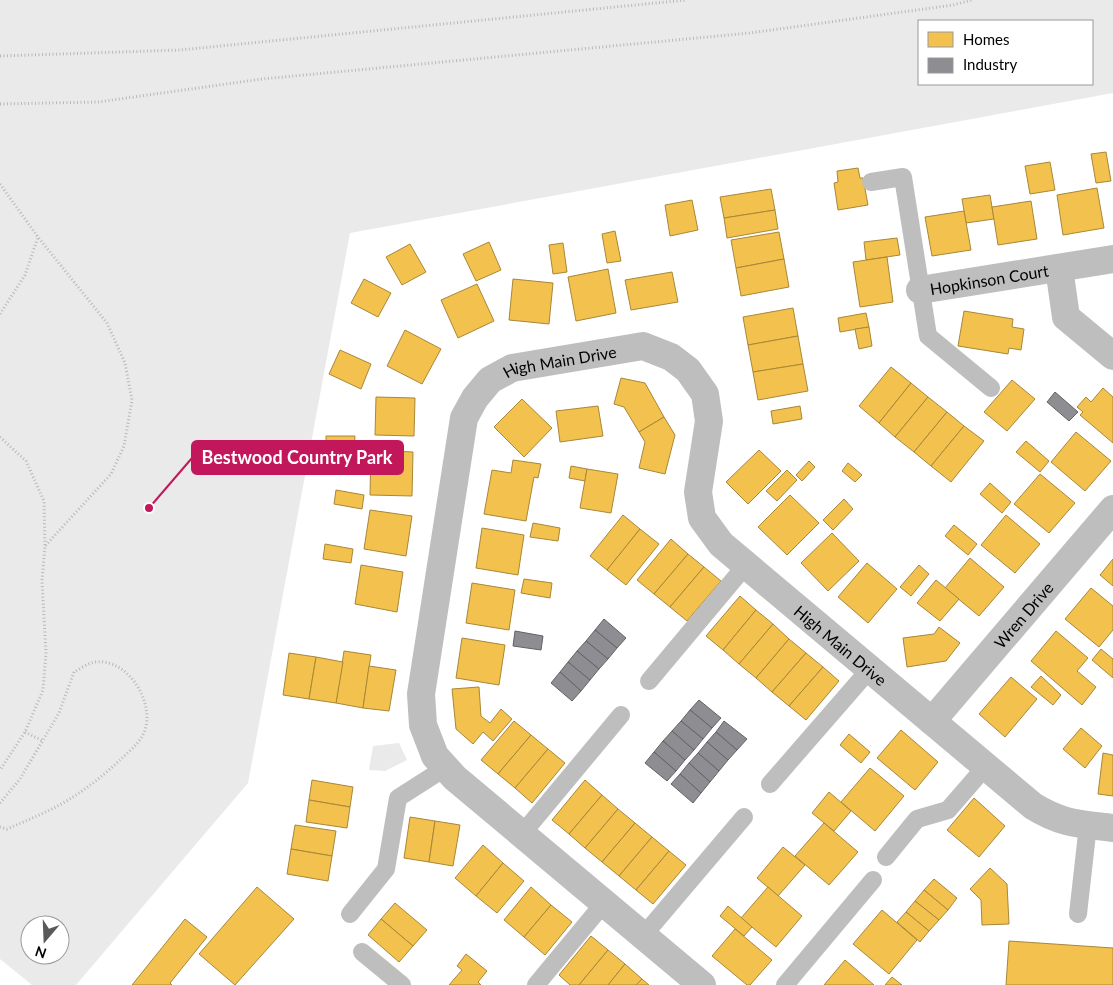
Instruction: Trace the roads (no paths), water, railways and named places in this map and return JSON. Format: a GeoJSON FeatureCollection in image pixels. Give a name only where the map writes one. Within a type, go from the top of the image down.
{"type":"FeatureCollection","features":[{"type":"Feature","properties":{"kind":"street","name":"Hopkinson Court"},"geometry":{"type":"LineString","coordinates":[[920,290],[1113,259]]}},
{"type":"Feature","properties":{"kind":"street","name":"Hopkinson Court"},"geometry":{"type":"LineString","coordinates":[[1059,268],[1066,317],[1113,356]]}},
{"type":"Feature","properties":{"kind":"street","name":"High Main Drive"},"geometry":{"type":"LineString","coordinates":[[702,985],[454,778],[435,756],[423,725],[421,694],[464,418],[475,398],[490,380],[512,368],[643,346],[672,357],[688,370],[705,394],[709,421],[698,492],[702,518],[721,544],[1033,806],[1051,817],[1071,823],[1100,827]]}},
{"type":"Feature","properties":{"kind":"street","name":"Wren Drive"},"geometry":{"type":"LineString","coordinates":[[932,721],[1113,509]]}},
{"type":"Feature","properties":{"kind":"lane"},"geometry":{"type":"LineString","coordinates":[[872,182],[903,177],[928,336],[991,388]]}},
{"type":"Feature","properties":{"kind":"lane"},"geometry":{"type":"LineString","coordinates":[[650,681],[746,565]]}},
{"type":"Feature","properties":{"kind":"lane"},"geometry":{"type":"LineString","coordinates":[[770,784],[870,669]]}},
{"type":"Feature","properties":{"kind":"lane"},"geometry":{"type":"LineString","coordinates":[[522,834],[621,715]]}},
{"type":"Feature","properties":{"kind":"lane"},"geometry":{"type":"LineString","coordinates":[[886,857],[917,819],[948,810],[986,766]]}},
{"type":"Feature","properties":{"kind":"lane"},"geometry":{"type":"LineString","coordinates":[[350,914],[386,869],[398,798],[445,768]]}},
{"type":"Feature","properties":{"kind":"lane"},"geometry":{"type":"LineString","coordinates":[[643,936],[744,817]]}},
{"type":"Feature","properties":{"kind":"lane"},"geometry":{"type":"LineString","coordinates":[[1078,914],[1100,827]]}},
{"type":"Feature","properties":{"kind":"lane"},"geometry":{"type":"LineString","coordinates":[[785,985],[873,880]]}},
{"type":"Feature","properties":{"kind":"lane"},"geometry":{"type":"LineString","coordinates":[[536,985],[604,903]]}},
{"type":"Feature","properties":{"kind":"lane"},"geometry":{"type":"LineString","coordinates":[[362,952],[402,985]]}},
{"type":"Feature","properties":{"kind":"place","name":"Bestwood Country Park"},"geometry":{"type":"Point","coordinates":[149,508]}}]}
